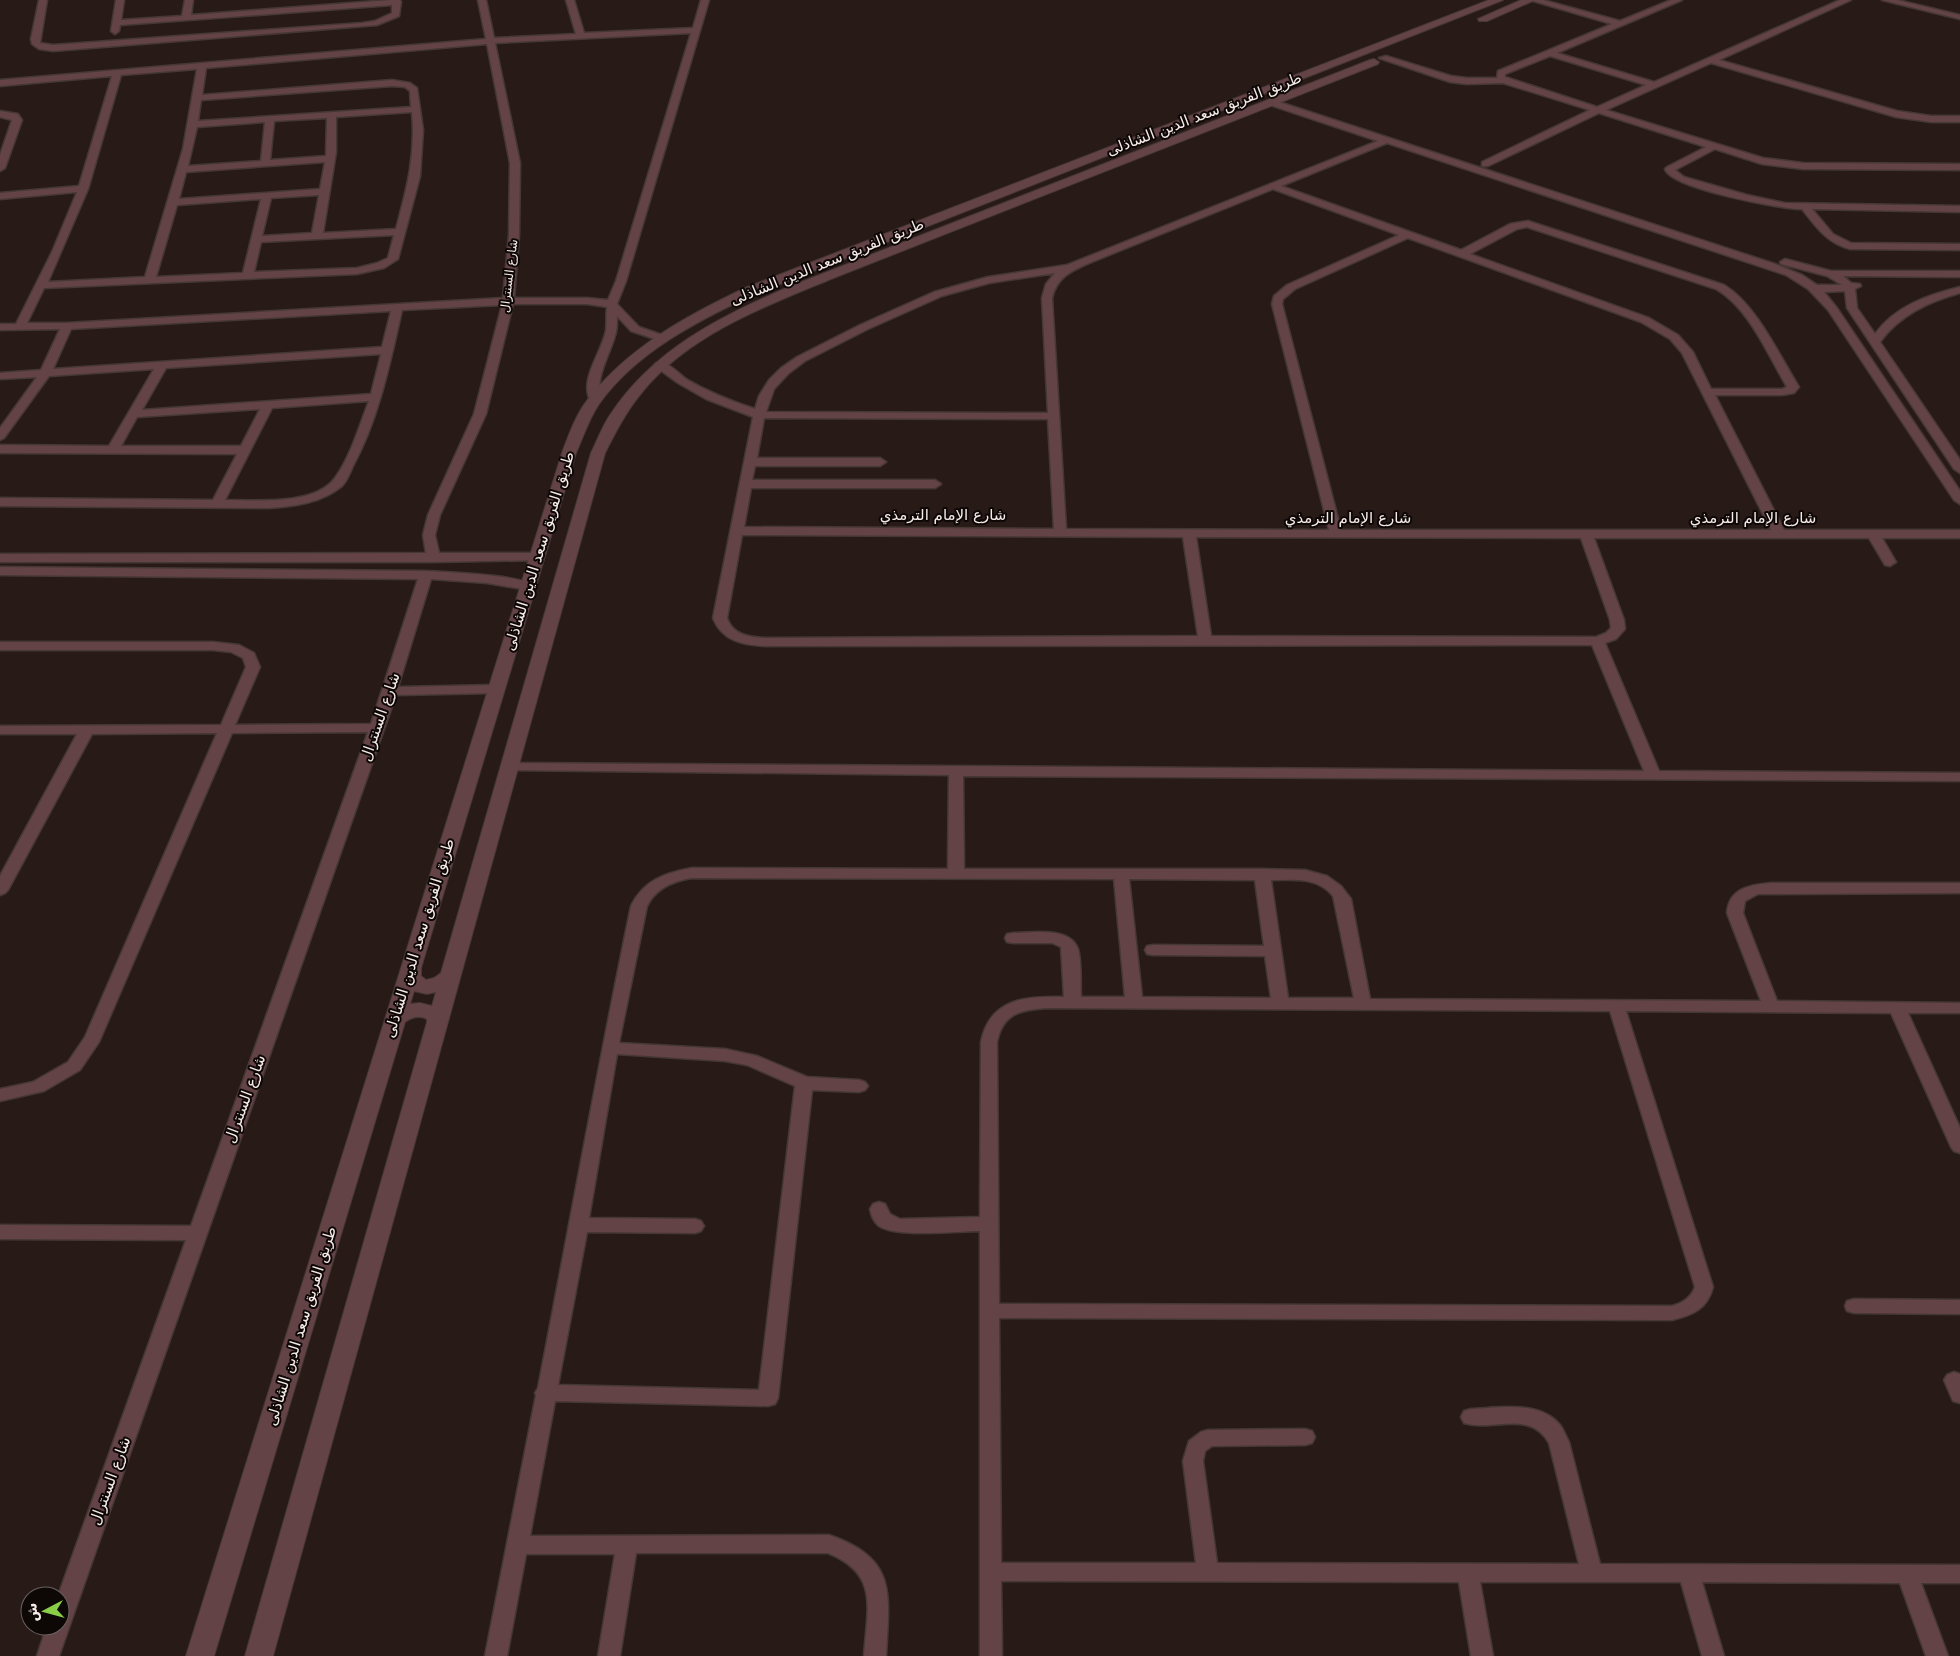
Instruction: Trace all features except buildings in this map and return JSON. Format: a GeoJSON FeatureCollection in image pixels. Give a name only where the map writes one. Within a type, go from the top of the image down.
{"type":"FeatureCollection","features":[{"type":"Feature","properties":{"kind":"street"},"geometry":{"type":"LineString","coordinates":[[44,0],[34,39],[36,44],[42,47],[53,48],[362,25],[389,19],[396,14],[397,1],[249,10],[186,18],[117,23]]}},
{"type":"Feature","properties":{"kind":"street"},"geometry":{"type":"LineString","coordinates":[[113,45],[120,0]]}},
{"type":"Feature","properties":{"kind":"street"},"geometry":{"type":"LineString","coordinates":[[186,18],[189,0]]}},
{"type":"Feature","properties":{"kind":"street","name":"شارع السنترال"},"geometry":{"type":"LineString","coordinates":[[433,558],[430,535],[434,515],[480,414],[508,302],[514,235],[515,163],[482,0]]}},
{"type":"Feature","properties":{"kind":"street"},"geometry":{"type":"LineString","coordinates":[[570,0],[580,36]]}},
{"type":"Feature","properties":{"kind":"street"},"geometry":{"type":"LineString","coordinates":[[595,400],[593,386],[611,331],[612,304],[621,281],[705,0]]}},
{"type":"Feature","properties":{"kind":"street","name":"طريق الفريق سعد الدين الشاذلى"},"geometry":{"type":"LineString","coordinates":[[200,1656],[548,522],[578,430],[595,400],[628,366],[664,339],[700,316],[750,290],[1498,0]]}},
{"type":"Feature","properties":{"kind":"street"},"geometry":{"type":"LineString","coordinates":[[1532,0],[1621,24]]}},
{"type":"Feature","properties":{"kind":"street","name":"طريق الفريق سعد الدين الشاذلى"},"geometry":{"type":"LineString","coordinates":[[259,1656],[598,453],[611,424],[634,390],[660,365],[693,340],[743,312],[831,274],[1532,0]]}},
{"type":"Feature","properties":{"kind":"street"},"geometry":{"type":"LineString","coordinates":[[1504,80],[1500,78],[1501,73],[1678,0]]}},
{"type":"Feature","properties":{"kind":"street"},"geometry":{"type":"LineString","coordinates":[[1485,164],[1598,110],[1847,0]]}},
{"type":"Feature","properties":{"kind":"street"},"geometry":{"type":"LineString","coordinates":[[1886,0],[1960,18]]}},
{"type":"Feature","properties":{"kind":"street"},"geometry":{"type":"LineString","coordinates":[[1951,15],[1960,10]]}},
{"type":"Feature","properties":{"kind":"street"},"geometry":{"type":"LineString","coordinates":[[0,83],[491,41],[696,30]]}},
{"type":"Feature","properties":{"kind":"street"},"geometry":{"type":"LineString","coordinates":[[1549,53],[1654,85]]}},
{"type":"Feature","properties":{"kind":"street"},"geometry":{"type":"LineString","coordinates":[[1382,58],[1450,79],[1468,81],[1504,80],[1762,161],[1802,166],[1960,168]]}},
{"type":"Feature","properties":{"kind":"street"},"geometry":{"type":"LineString","coordinates":[[1710,60],[1896,114],[1932,119],[1960,119]]}},
{"type":"Feature","properties":{"kind":"street"},"geometry":{"type":"LineString","coordinates":[[149,280],[175,202],[194,124],[202,67]]}},
{"type":"Feature","properties":{"kind":"street"},"geometry":{"type":"LineString","coordinates":[[20,327],[41,285],[83,189],[103,127],[117,74]]}},
{"type":"Feature","properties":{"kind":"street"},"geometry":{"type":"LineString","coordinates":[[41,285],[357,270],[374,268],[393,259],[415,176],[418,130],[414,90],[407,85],[392,83],[198,98]]}},
{"type":"Feature","properties":{"kind":"street"},"geometry":{"type":"LineString","coordinates":[[1280,100],[1388,140],[1485,164],[1537,185]]}},
{"type":"Feature","properties":{"kind":"street"},"geometry":{"type":"LineString","coordinates":[[1280,100],[1775,263],[1828,273],[1842,280],[1849,287],[1852,308],[1960,469]]}},
{"type":"Feature","properties":{"kind":"street"},"geometry":{"type":"LineString","coordinates":[[194,124],[416,109]]}},
{"type":"Feature","properties":{"kind":"street"},"geometry":{"type":"LineString","coordinates":[[0,114],[15,116],[17,120],[1,165]]}},
{"type":"Feature","properties":{"kind":"street"},"geometry":{"type":"LineString","coordinates":[[317,236],[330,159],[332,114]]}},
{"type":"Feature","properties":{"kind":"street"},"geometry":{"type":"LineString","coordinates":[[264,163],[270,118]]}},
{"type":"Feature","properties":{"kind":"street"},"geometry":{"type":"LineString","coordinates":[[1060,532],[1047,298],[1049,286],[1057,276],[1069,268],[1388,140]]}},
{"type":"Feature","properties":{"kind":"street"},"geometry":{"type":"LineString","coordinates":[[1713,147],[1673,166],[1670,170],[1671,173],[1681,179],[1764,203],[1805,207],[1960,209]]}},
{"type":"Feature","properties":{"kind":"street"},"geometry":{"type":"LineString","coordinates":[[183,169],[330,159]]}},
{"type":"Feature","properties":{"kind":"street"},"geometry":{"type":"LineString","coordinates":[[1272,186],[1645,320],[1661,328],[1674,337],[1687,352],[1780,535]]}},
{"type":"Feature","properties":{"kind":"street"},"geometry":{"type":"LineString","coordinates":[[0,196],[83,189]]}},
{"type":"Feature","properties":{"kind":"street"},"geometry":{"type":"LineString","coordinates":[[175,202],[325,192]]}},
{"type":"Feature","properties":{"kind":"street"},"geometry":{"type":"LineString","coordinates":[[248,275],[267,196]]}},
{"type":"Feature","properties":{"kind":"street"},"geometry":{"type":"LineString","coordinates":[[1805,207],[1828,236],[1833,240],[1850,246],[1960,247]]}},
{"type":"Feature","properties":{"kind":"street"},"geometry":{"type":"LineString","coordinates":[[954,212],[957,218],[972,220]]}},
{"type":"Feature","properties":{"kind":"street"},"geometry":{"type":"LineString","coordinates":[[922,224],[938,225],[941,228],[937,233]]}},
{"type":"Feature","properties":{"kind":"street"},"geometry":{"type":"LineString","coordinates":[[1462,254],[1514,226],[1528,224],[1720,287],[1732,294],[1746,309],[1794,387],[1782,392],[1708,392]]}},
{"type":"Feature","properties":{"kind":"street"},"geometry":{"type":"LineString","coordinates":[[256,239],[399,232]]}},
{"type":"Feature","properties":{"kind":"street"},"geometry":{"type":"LineString","coordinates":[[1336,534],[1277,304],[1278,298],[1291,287],[1407,235]]}},
{"type":"Feature","properties":{"kind":"street"},"geometry":{"type":"LineString","coordinates":[[1775,263],[1816,288],[1832,308],[1960,500]]}},
{"type":"Feature","properties":{"kind":"street"},"geometry":{"type":"LineString","coordinates":[[1069,268],[1014,275],[963,286],[924,299],[800,359],[782,371],[769,385],[758,416],[720,618],[722,628],[732,636],[747,641],[1598,641],[1611,636],[1618,629],[1617,620],[1586,534]]}},
{"type":"Feature","properties":{"kind":"street"},"geometry":{"type":"LineString","coordinates":[[1801,278],[1811,273],[1874,275],[1960,274]]}},
{"type":"Feature","properties":{"kind":"street"},"geometry":{"type":"LineString","coordinates":[[1874,275],[1874,279],[1883,283]]}},
{"type":"Feature","properties":{"kind":"street"},"geometry":{"type":"LineString","coordinates":[[1816,288],[1834,289],[1883,283],[1960,282]]}},
{"type":"Feature","properties":{"kind":"street"},"geometry":{"type":"LineString","coordinates":[[1875,342],[1890,323],[1905,311],[1931,299],[1960,290]]}},
{"type":"Feature","properties":{"kind":"street"},"geometry":{"type":"LineString","coordinates":[[0,327],[67,326],[508,302],[587,301],[612,304],[635,329],[664,339]]}},
{"type":"Feature","properties":{"kind":"street"},"geometry":{"type":"LineString","coordinates":[[0,502],[217,504],[296,502],[322,494],[339,482],[353,456],[376,397],[397,308]]}},
{"type":"Feature","properties":{"kind":"street"},"geometry":{"type":"LineString","coordinates":[[1832,308],[1852,308]]}},
{"type":"Feature","properties":{"kind":"street"},"geometry":{"type":"LineString","coordinates":[[0,436],[45,373],[61,346],[67,326]]}},
{"type":"Feature","properties":{"kind":"street"},"geometry":{"type":"LineString","coordinates":[[0,376],[387,350]]}},
{"type":"Feature","properties":{"kind":"street"},"geometry":{"type":"LineString","coordinates":[[113,449],[162,365]]}},
{"type":"Feature","properties":{"kind":"street"},"geometry":{"type":"LineString","coordinates":[[660,365],[682,382],[710,397],[758,416],[1053,416]]}},
{"type":"Feature","properties":{"kind":"street"},"geometry":{"type":"LineString","coordinates":[[134,414],[376,397]]}},
{"type":"Feature","properties":{"kind":"street"},"geometry":{"type":"LineString","coordinates":[[217,504],[268,405]]}},
{"type":"Feature","properties":{"kind":"street"},"geometry":{"type":"LineString","coordinates":[[0,449],[245,450]]}},
{"type":"Feature","properties":{"kind":"street"},"geometry":{"type":"LineString","coordinates":[[750,462],[880,462]]}},
{"type":"Feature","properties":{"kind":"street"},"geometry":{"type":"LineString","coordinates":[[744,484],[935,484]]}},
{"type":"Feature","properties":{"kind":"street"},"geometry":{"type":"LineString","coordinates":[[558,491],[560,497],[567,500],[577,499],[587,493]]}},
{"type":"Feature","properties":{"kind":"street"},"geometry":{"type":"LineString","coordinates":[[548,522],[566,516],[576,521],[578,525]]}},
{"type":"Feature","properties":{"kind":"street","name":"شارع الإمام الترمذي"},"geometry":{"type":"LineString","coordinates":[[736,531],[1336,534],[1960,534]]}},
{"type":"Feature","properties":{"kind":"street"},"geometry":{"type":"LineString","coordinates":[[1190,533],[1205,641]]}},
{"type":"Feature","properties":{"kind":"street"},"geometry":{"type":"LineString","coordinates":[[1874,535],[1890,562]]}},
{"type":"Feature","properties":{"kind":"street"},"geometry":{"type":"LineString","coordinates":[[0,558],[538,557]]}},
{"type":"Feature","properties":{"kind":"street"},"geometry":{"type":"LineString","coordinates":[[487,579],[496,558]]}},
{"type":"Feature","properties":{"kind":"street"},"geometry":{"type":"LineString","coordinates":[[0,571],[426,575],[487,579],[528,586]]}},
{"type":"Feature","properties":{"kind":"street","name":"شارع السنترال"},"geometry":{"type":"LineString","coordinates":[[70,1594],[377,728],[426,575]]}},
{"type":"Feature","properties":{"kind":"street"},"geometry":{"type":"LineString","coordinates":[[1598,641],[1653,774]]}},
{"type":"Feature","properties":{"kind":"street"},"geometry":{"type":"LineString","coordinates":[[0,646],[213,646],[234,648],[249,656],[253,667],[92,1038],[74,1066],[38,1087],[0,1095]]}},
{"type":"Feature","properties":{"kind":"street"},"geometry":{"type":"LineString","coordinates":[[390,690],[496,690]]}},
{"type":"Feature","properties":{"kind":"street"},"geometry":{"type":"LineString","coordinates":[[0,730],[377,728]]}},
{"type":"Feature","properties":{"kind":"street"},"geometry":{"type":"LineString","coordinates":[[0,890],[87,729]]}},
{"type":"Feature","properties":{"kind":"street"},"geometry":{"type":"LineString","coordinates":[[510,766],[956,771],[1960,777]]}},
{"type":"Feature","properties":{"kind":"street"},"geometry":{"type":"LineString","coordinates":[[956,771],[956,874]]}},
{"type":"Feature","properties":{"kind":"street"},"geometry":{"type":"LineString","coordinates":[[496,1656],[545,1393],[579,1225],[610,1048],[639,906],[643,896],[651,888],[663,880],[692,873],[1305,875],[1326,881],[1339,892],[1343,899],[1363,1003]]}},
{"type":"Feature","properties":{"kind":"street"},"geometry":{"type":"LineString","coordinates":[[1121,874],[1134,1002]]}},
{"type":"Feature","properties":{"kind":"street"},"geometry":{"type":"LineString","coordinates":[[1262,874],[1280,1003]]}},
{"type":"Feature","properties":{"kind":"street"},"geometry":{"type":"LineString","coordinates":[[1771,1006],[1735,913],[1735,905],[1739,897],[1747,892],[1758,888],[1960,888]]}},
{"type":"Feature","properties":{"kind":"street"},"geometry":{"type":"LineString","coordinates":[[1013,938],[1054,938],[1067,944],[1070,950],[1073,1002]]}},
{"type":"Feature","properties":{"kind":"street"},"geometry":{"type":"LineString","coordinates":[[1153,950],[1273,951]]}},
{"type":"Feature","properties":{"kind":"street"},"geometry":{"type":"LineString","coordinates":[[411,968],[410,976],[412,980],[416,984],[423,986],[442,985],[449,980],[453,972]]}},
{"type":"Feature","properties":{"kind":"street"},"geometry":{"type":"LineString","coordinates":[[991,1656],[989,1033],[992,1024],[1001,1015],[1013,1008],[1028,1003],[1073,1002],[1960,1008]]}},
{"type":"Feature","properties":{"kind":"street"},"geometry":{"type":"LineString","coordinates":[[990,1311],[1672,1313],[1685,1310],[1699,1301],[1704,1287],[1616,1005]]}},
{"type":"Feature","properties":{"kind":"street"},"geometry":{"type":"LineString","coordinates":[[1897,1007],[1960,1147]]}},
{"type":"Feature","properties":{"kind":"street"},"geometry":{"type":"LineString","coordinates":[[394,1020],[402,1013],[421,1009],[436,1015],[438,1026]]}},
{"type":"Feature","properties":{"kind":"street"},"geometry":{"type":"LineString","coordinates":[[610,1048],[725,1055],[751,1060],[804,1083],[859,1086]]}},
{"type":"Feature","properties":{"kind":"street"},"geometry":{"type":"LineString","coordinates":[[545,1393],[768,1398],[804,1083]]}},
{"type":"Feature","properties":{"kind":"street"},"geometry":{"type":"LineString","coordinates":[[879,1209],[883,1219],[893,1225],[990,1224]]}},
{"type":"Feature","properties":{"kind":"street"},"geometry":{"type":"LineString","coordinates":[[579,1225],[695,1226]]}},
{"type":"Feature","properties":{"kind":"street"},"geometry":{"type":"LineString","coordinates":[[0,1232],[198,1232]]}},
{"type":"Feature","properties":{"kind":"street"},"geometry":{"type":"LineString","coordinates":[[1854,1306],[1960,1307]]}},
{"type":"Feature","properties":{"kind":"street"},"geometry":{"type":"LineString","coordinates":[[1471,1416],[1532,1416],[1550,1426],[1559,1442],[1592,1574]]}},
{"type":"Feature","properties":{"kind":"street"},"geometry":{"type":"LineString","coordinates":[[1208,1572],[1193,1462],[1193,1454],[1196,1447],[1208,1438],[1305,1437]]}},
{"type":"Feature","properties":{"kind":"street"},"geometry":{"type":"LineString","coordinates":[[517,1545],[819,1543],[848,1549],[862,1560],[873,1574],[877,1591],[875,1656]]}},
{"type":"Feature","properties":{"kind":"street"},"geometry":{"type":"LineString","coordinates":[[609,1656],[627,1544]]}},
{"type":"Feature","properties":{"kind":"street"},"geometry":{"type":"LineString","coordinates":[[991,1572],[1960,1574]]}},
{"type":"Feature","properties":{"kind":"street"},"geometry":{"type":"LineString","coordinates":[[1468,1574],[1482,1656]]}},
{"type":"Feature","properties":{"kind":"street"},"geometry":{"type":"LineString","coordinates":[[1689,1574],[1713,1656]]}},
{"type":"Feature","properties":{"kind":"street"},"geometry":{"type":"LineString","coordinates":[[1907,1574],[1937,1656]]}},
{"type":"Feature","properties":{"kind":"street"},"geometry":{"type":"LineString","coordinates":[[48,1656],[55,1636]]}}]}
